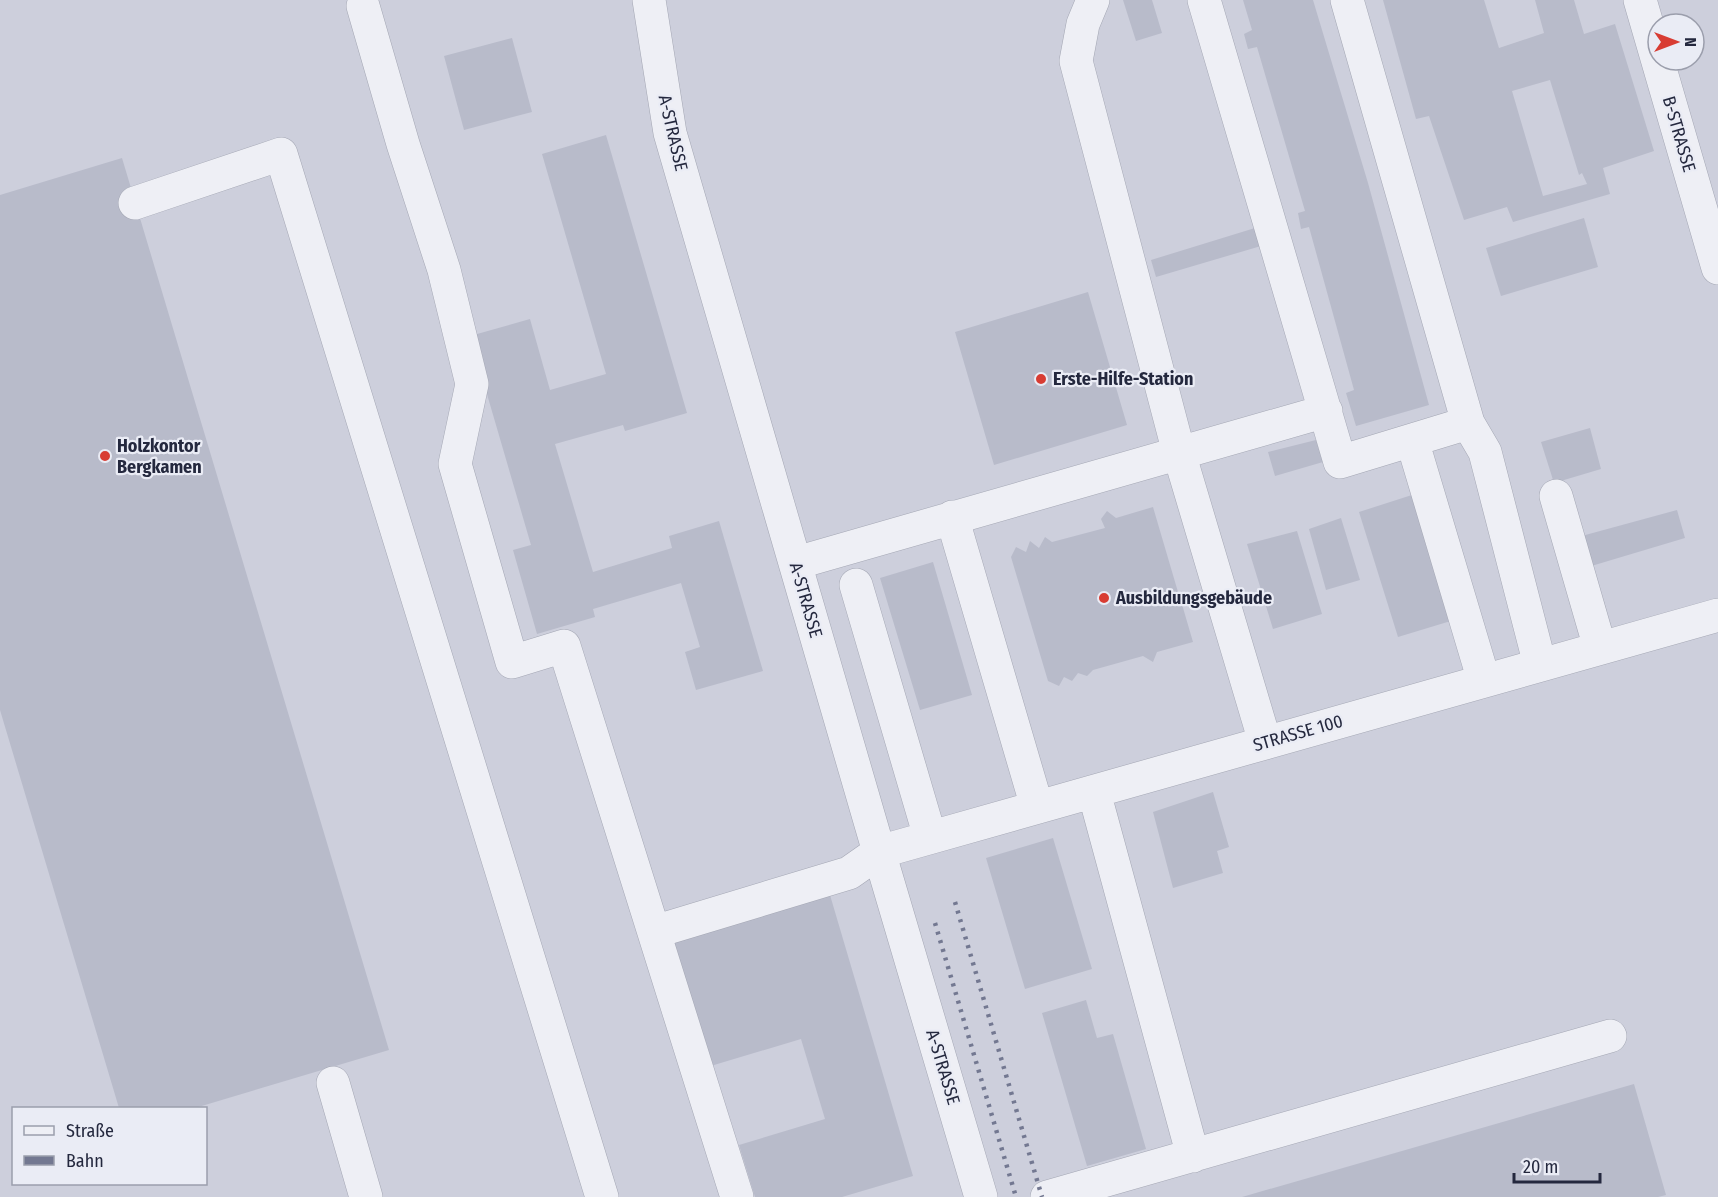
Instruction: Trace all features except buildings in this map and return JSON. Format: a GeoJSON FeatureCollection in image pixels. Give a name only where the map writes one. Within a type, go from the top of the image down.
{"type":"FeatureCollection","features":[{"type":"Feature","properties":{"kind":"lane","name":"A-STRASSE"},"geometry":{"type":"LineString","coordinates":[[649,0],[670,134],[981,1197]]}},
{"type":"Feature","properties":{"kind":"lane"},"geometry":{"type":"LineString","coordinates":[[1093,0],[1083,24],[1076,61],[1179,453],[1265,742]]}},
{"type":"Feature","properties":{"kind":"lane"},"geometry":{"type":"LineString","coordinates":[[1204,0],[1340,462],[1468,423]]}},
{"type":"Feature","properties":{"kind":"lane"},"geometry":{"type":"LineString","coordinates":[[1347,0],[1468,423],[1485,452],[1540,665]]}},
{"type":"Feature","properties":{"kind":"lane","name":"B-STRASSE"},"geometry":{"type":"LineString","coordinates":[[1640,0],[1718,266]]}},
{"type":"Feature","properties":{"kind":"lane"},"geometry":{"type":"LineString","coordinates":[[363,6],[403,144],[444,270],[472,384],[455,464],[512,662],[564,646],[737,1197]]}},
{"type":"Feature","properties":{"kind":"lane"},"geometry":{"type":"LineString","coordinates":[[135,203],[281,154],[602,1197]]}},
{"type":"Feature","properties":{"kind":"lane"},"geometry":{"type":"LineString","coordinates":[[796,562],[1326,411]]}},
{"type":"Feature","properties":{"kind":"lane"},"geometry":{"type":"LineString","coordinates":[[1412,440],[1484,681]]}},
{"type":"Feature","properties":{"kind":"lane"},"geometry":{"type":"LineString","coordinates":[[1556,496],[1599,648]]}},
{"type":"Feature","properties":{"kind":"lane"},"geometry":{"type":"LineString","coordinates":[[952,517],[1037,807]]}},
{"type":"Feature","properties":{"kind":"lane"},"geometry":{"type":"LineString","coordinates":[[856,585],[930,837]]}},
{"type":"Feature","properties":{"kind":"lane","name":"STRASSE 100"},"geometry":{"type":"LineString","coordinates":[[654,932],[849,873],[879,852],[1718,615]]}},
{"type":"Feature","properties":{"kind":"lane"},"geometry":{"type":"LineString","coordinates":[[1094,792],[1193,1156]]}},
{"type":"Feature","properties":{"kind":"lane"},"geometry":{"type":"LineString","coordinates":[[1047,1197],[1610,1036]]}},
{"type":"Feature","properties":{"kind":"lane"},"geometry":{"type":"LineString","coordinates":[[333,1083],[366,1197]]}},
{"type":"Feature","properties":{"kind":"shaded area"},"geometry":{"type":"Polygon","coordinates":[[[0,0],[1718,0],[1718,1197],[0,1197],[0,0]]]}},
{"type":"Feature","properties":{"kind":"railway"},"geometry":{"type":"LineString","coordinates":[[955,902],[1042,1197]]}},
{"type":"Feature","properties":{"kind":"railway"},"geometry":{"type":"LineString","coordinates":[[935,923],[1016,1197]]}},
{"type":"Feature","properties":{"kind":"place","name":"Erste-Hilfe-Station"},"geometry":{"type":"Point","coordinates":[1041,379]}},
{"type":"Feature","properties":{"kind":"place","name":"Holzkontor Bergkamen"},"geometry":{"type":"Point","coordinates":[105,456]}},
{"type":"Feature","properties":{"kind":"place","name":"Ausbildungsgebäude"},"geometry":{"type":"Point","coordinates":[1104,598]}}]}
